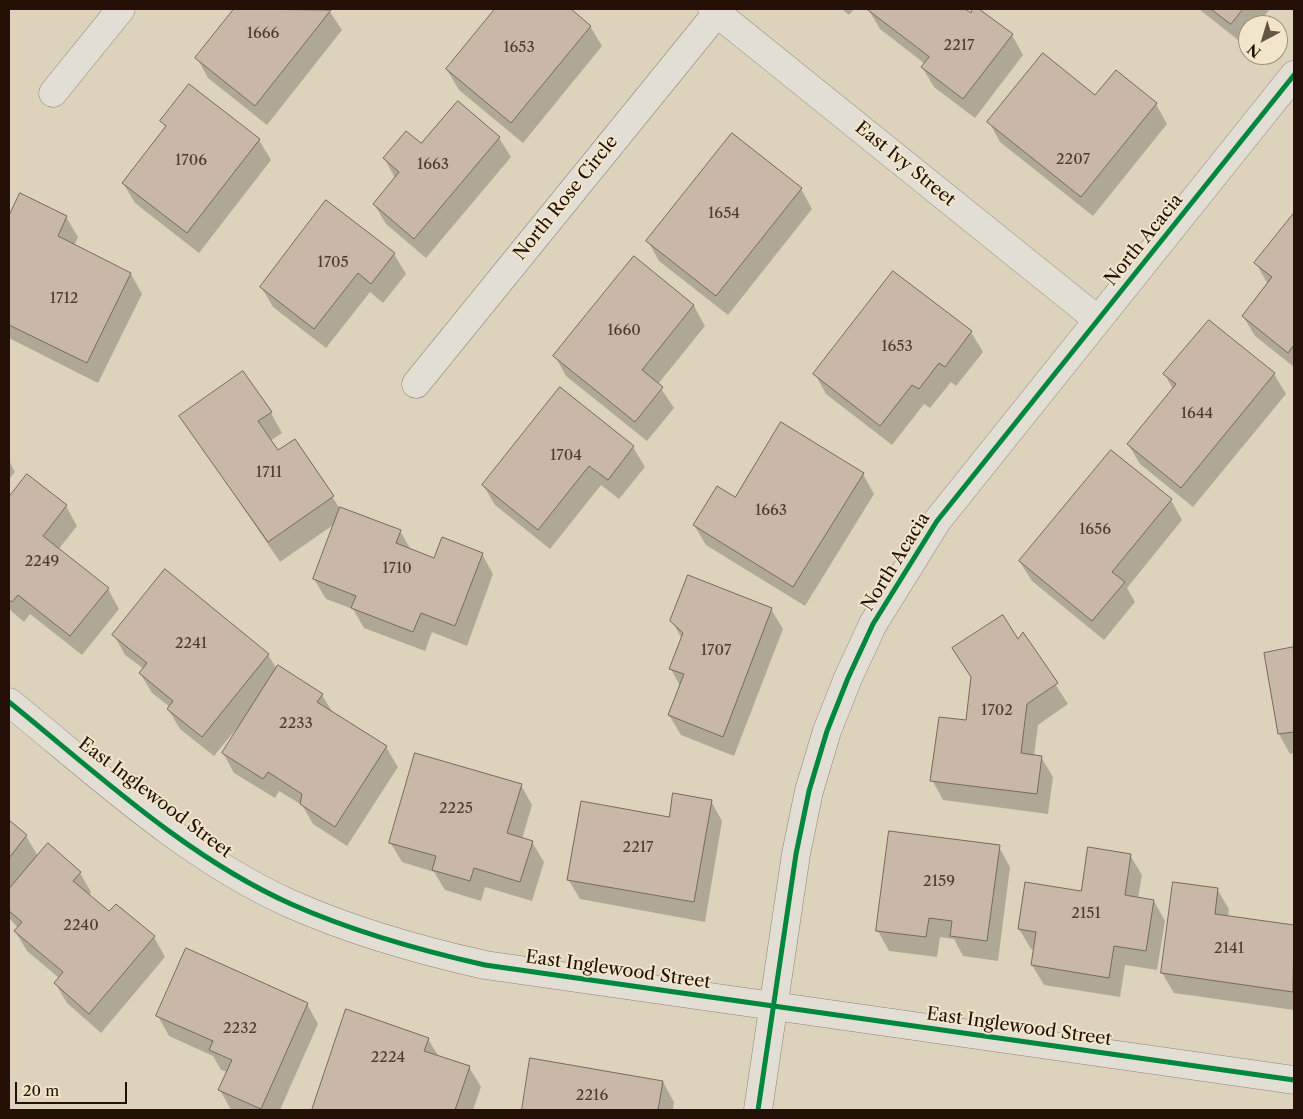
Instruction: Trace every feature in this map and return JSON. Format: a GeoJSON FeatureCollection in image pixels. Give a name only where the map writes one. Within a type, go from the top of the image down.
{"type":"FeatureCollection","features":[{"type":"Feature","properties":{"kind":"street"},"geometry":{"type":"LineString","coordinates":[[53,93],[121,9]]}},
{"type":"Feature","properties":{"kind":"street","name":"East Ivy Street"},"geometry":{"type":"LineString","coordinates":[[714,11],[1098,320]]}},
{"type":"Feature","properties":{"kind":"street","name":"North Rose Circle"},"geometry":{"type":"LineString","coordinates":[[416,384],[714,11]]}},
{"type":"Feature","properties":{"kind":"street","name":"North Acacia"},"geometry":{"type":"LineString","coordinates":[[758,1110],[796,854],[809,791],[827,731],[848,678],[873,624],[937,521],[1294,75]]}},
{"type":"Feature","properties":{"kind":"street","name":"East Inglewood Street"},"geometry":{"type":"LineString","coordinates":[[9,702],[193,848],[289,904],[386,941],[485,965],[1294,1080]]}},
{"type":"Feature","properties":{"kind":"building"},"geometry":{"type":"Polygon","coordinates":[[[234,9],[331,10],[255,106],[195,58],[234,9]]]}},
{"type":"Feature","properties":{"kind":"building"},"geometry":{"type":"Polygon","coordinates":[[[495,9],[571,9],[591,26],[511,123],[446,69],[495,9]]]}},
{"type":"Feature","properties":{"kind":"building"},"geometry":{"type":"Polygon","coordinates":[[[867,9],[965,9],[971,13],[972,9],[979,9],[1013,34],[963,99],[921,67],[929,57],[867,9]]]}},
{"type":"Feature","properties":{"kind":"building"},"geometry":{"type":"Polygon","coordinates":[[[1211,9],[1243,9],[1231,24],[1211,9]]]}},
{"type":"Feature","properties":{"kind":"building"},"geometry":{"type":"Polygon","coordinates":[[[1043,53],[1095,95],[1116,70],[1157,103],[1081,197],[987,122],[1043,53]]]}},
{"type":"Feature","properties":{"kind":"building"},"geometry":{"type":"Polygon","coordinates":[[[189,84],[260,139],[187,233],[122,183],[166,126],[160,121],[189,84]]]}},
{"type":"Feature","properties":{"kind":"building"},"geometry":{"type":"Polygon","coordinates":[[[458,101],[500,137],[414,239],[373,204],[399,172],[383,158],[406,131],[421,143],[458,101]]]}},
{"type":"Feature","properties":{"kind":"building"},"geometry":{"type":"Polygon","coordinates":[[[732,133],[802,188],[716,296],[646,241],[732,133]]]}},
{"type":"Feature","properties":{"kind":"building"},"geometry":{"type":"Polygon","coordinates":[[[20,193],[67,216],[58,236],[131,273],[87,363],[9,325],[9,216],[20,193]]]}},
{"type":"Feature","properties":{"kind":"building"},"geometry":{"type":"Polygon","coordinates":[[[326,200],[395,253],[371,284],[358,273],[314,329],[260,287],[326,200]]]}},
{"type":"Feature","properties":{"kind":"building"},"geometry":{"type":"Polygon","coordinates":[[[1294,213],[1294,345],[1288,353],[1242,316],[1272,277],[1254,263],[1294,213]]]}},
{"type":"Feature","properties":{"kind":"building"},"geometry":{"type":"Polygon","coordinates":[[[634,256],[694,305],[642,370],[663,387],[635,422],[553,356],[634,256]]]}},
{"type":"Feature","properties":{"kind":"building"},"geometry":{"type":"Polygon","coordinates":[[[893,271],[972,331],[945,367],[939,363],[919,389],[912,385],[880,426],[813,374],[893,271]]]}},
{"type":"Feature","properties":{"kind":"building"},"geometry":{"type":"Polygon","coordinates":[[[1209,320],[1275,373],[1181,488],[1127,444],[1176,384],[1163,374],[1209,320]]]}},
{"type":"Feature","properties":{"kind":"building"},"geometry":{"type":"Polygon","coordinates":[[[243,371],[272,412],[258,421],[278,450],[295,439],[334,496],[268,542],[179,416],[243,371]]]}},
{"type":"Feature","properties":{"kind":"building"},"geometry":{"type":"Polygon","coordinates":[[[560,387],[634,446],[608,480],[589,466],[538,530],[482,485],[560,387]]]}},
{"type":"Feature","properties":{"kind":"building"},"geometry":{"type":"Polygon","coordinates":[[[781,422],[864,473],[793,587],[693,525],[717,486],[735,497],[781,422]]]}},
{"type":"Feature","properties":{"kind":"building"},"geometry":{"type":"Polygon","coordinates":[[[1111,450],[1172,499],[1112,572],[1125,582],[1092,621],[1019,561],[1111,450]]]}},
{"type":"Feature","properties":{"kind":"building"},"geometry":{"type":"Polygon","coordinates":[[[27,474],[67,505],[43,536],[109,588],[70,636],[18,595],[12,602],[9,600],[9,497],[27,474]]]}},
{"type":"Feature","properties":{"kind":"building"},"geometry":{"type":"Polygon","coordinates":[[[340,507],[401,530],[396,543],[434,558],[442,537],[483,553],[455,626],[421,613],[413,632],[351,608],[356,596],[313,579],[340,507]]]}},
{"type":"Feature","properties":{"kind":"building"},"geometry":{"type":"Polygon","coordinates":[[[165,569],[269,654],[202,737],[167,709],[173,701],[139,673],[147,663],[112,635],[165,569]]]}},
{"type":"Feature","properties":{"kind":"building"},"geometry":{"type":"Polygon","coordinates":[[[688,575],[772,608],[723,737],[668,715],[684,674],[669,669],[683,633],[670,621],[688,575]]]}},
{"type":"Feature","properties":{"kind":"building"},"geometry":{"type":"Polygon","coordinates":[[[1003,615],[1018,639],[1023,632],[1058,683],[1027,704],[1021,753],[1042,756],[1037,794],[930,781],[939,717],[966,720],[971,677],[952,648],[1003,615]]]}},
{"type":"Feature","properties":{"kind":"building"},"geometry":{"type":"Polygon","coordinates":[[[1294,647],[1294,732],[1278,734],[1264,653],[1294,647]]]}},
{"type":"Feature","properties":{"kind":"building"},"geometry":{"type":"Polygon","coordinates":[[[278,665],[323,694],[317,702],[387,746],[335,827],[300,804],[302,794],[268,772],[263,779],[222,753],[278,665]]]}},
{"type":"Feature","properties":{"kind":"building"},"geometry":{"type":"Polygon","coordinates":[[[415,753],[522,784],[507,833],[533,841],[520,882],[474,868],[470,881],[432,870],[436,856],[389,843],[415,753]]]}},
{"type":"Feature","properties":{"kind":"building"},"geometry":{"type":"Polygon","coordinates":[[[673,793],[712,800],[694,902],[567,880],[581,801],[669,817],[673,793]]]}},
{"type":"Feature","properties":{"kind":"building"},"geometry":{"type":"Polygon","coordinates":[[[9,820],[27,835],[9,858],[9,820]]]}},
{"type":"Feature","properties":{"kind":"building"},"geometry":{"type":"Polygon","coordinates":[[[889,831],[1000,845],[987,941],[950,936],[952,921],[929,918],[926,937],[876,931],[889,831]]]}},
{"type":"Feature","properties":{"kind":"building"},"geometry":{"type":"Polygon","coordinates":[[[48,843],[81,872],[73,881],[109,911],[116,904],[155,936],[89,1014],[54,983],[63,972],[14,931],[22,922],[9,911],[9,889],[48,843]]]}},
{"type":"Feature","properties":{"kind":"building"},"geometry":{"type":"Polygon","coordinates":[[[1088,847],[1131,854],[1125,895],[1154,900],[1146,951],[1114,946],[1109,978],[1031,965],[1036,932],[1018,929],[1025,882],[1081,891],[1088,847]]]}},
{"type":"Feature","properties":{"kind":"building"},"geometry":{"type":"Polygon","coordinates":[[[1173,882],[1218,888],[1215,914],[1294,925],[1293,992],[1161,973],[1173,882]]]}},
{"type":"Feature","properties":{"kind":"building"},"geometry":{"type":"Polygon","coordinates":[[[186,948],[308,1003],[261,1109],[218,1090],[232,1060],[209,1050],[213,1041],[156,1016],[186,948]]]}},
{"type":"Feature","properties":{"kind":"building"},"geometry":{"type":"Polygon","coordinates":[[[346,1009],[429,1038],[424,1051],[470,1066],[455,1110],[312,1110],[346,1009]]]}},
{"type":"Feature","properties":{"kind":"building"},"geometry":{"type":"Polygon","coordinates":[[[530,1058],[663,1081],[658,1110],[522,1110],[530,1058]]]}},
{"type":"Feature","properties":{"kind":"cycle path"},"geometry":{"type":"LineString","coordinates":[[758,1110],[796,854],[809,791],[827,731],[848,678],[873,624],[937,521],[1294,75]]}},
{"type":"Feature","properties":{"kind":"cycle path"},"geometry":{"type":"LineString","coordinates":[[9,702],[144,812],[215,863],[252,885],[291,904],[338,923],[386,939],[485,965],[1294,1080]]}}]}
